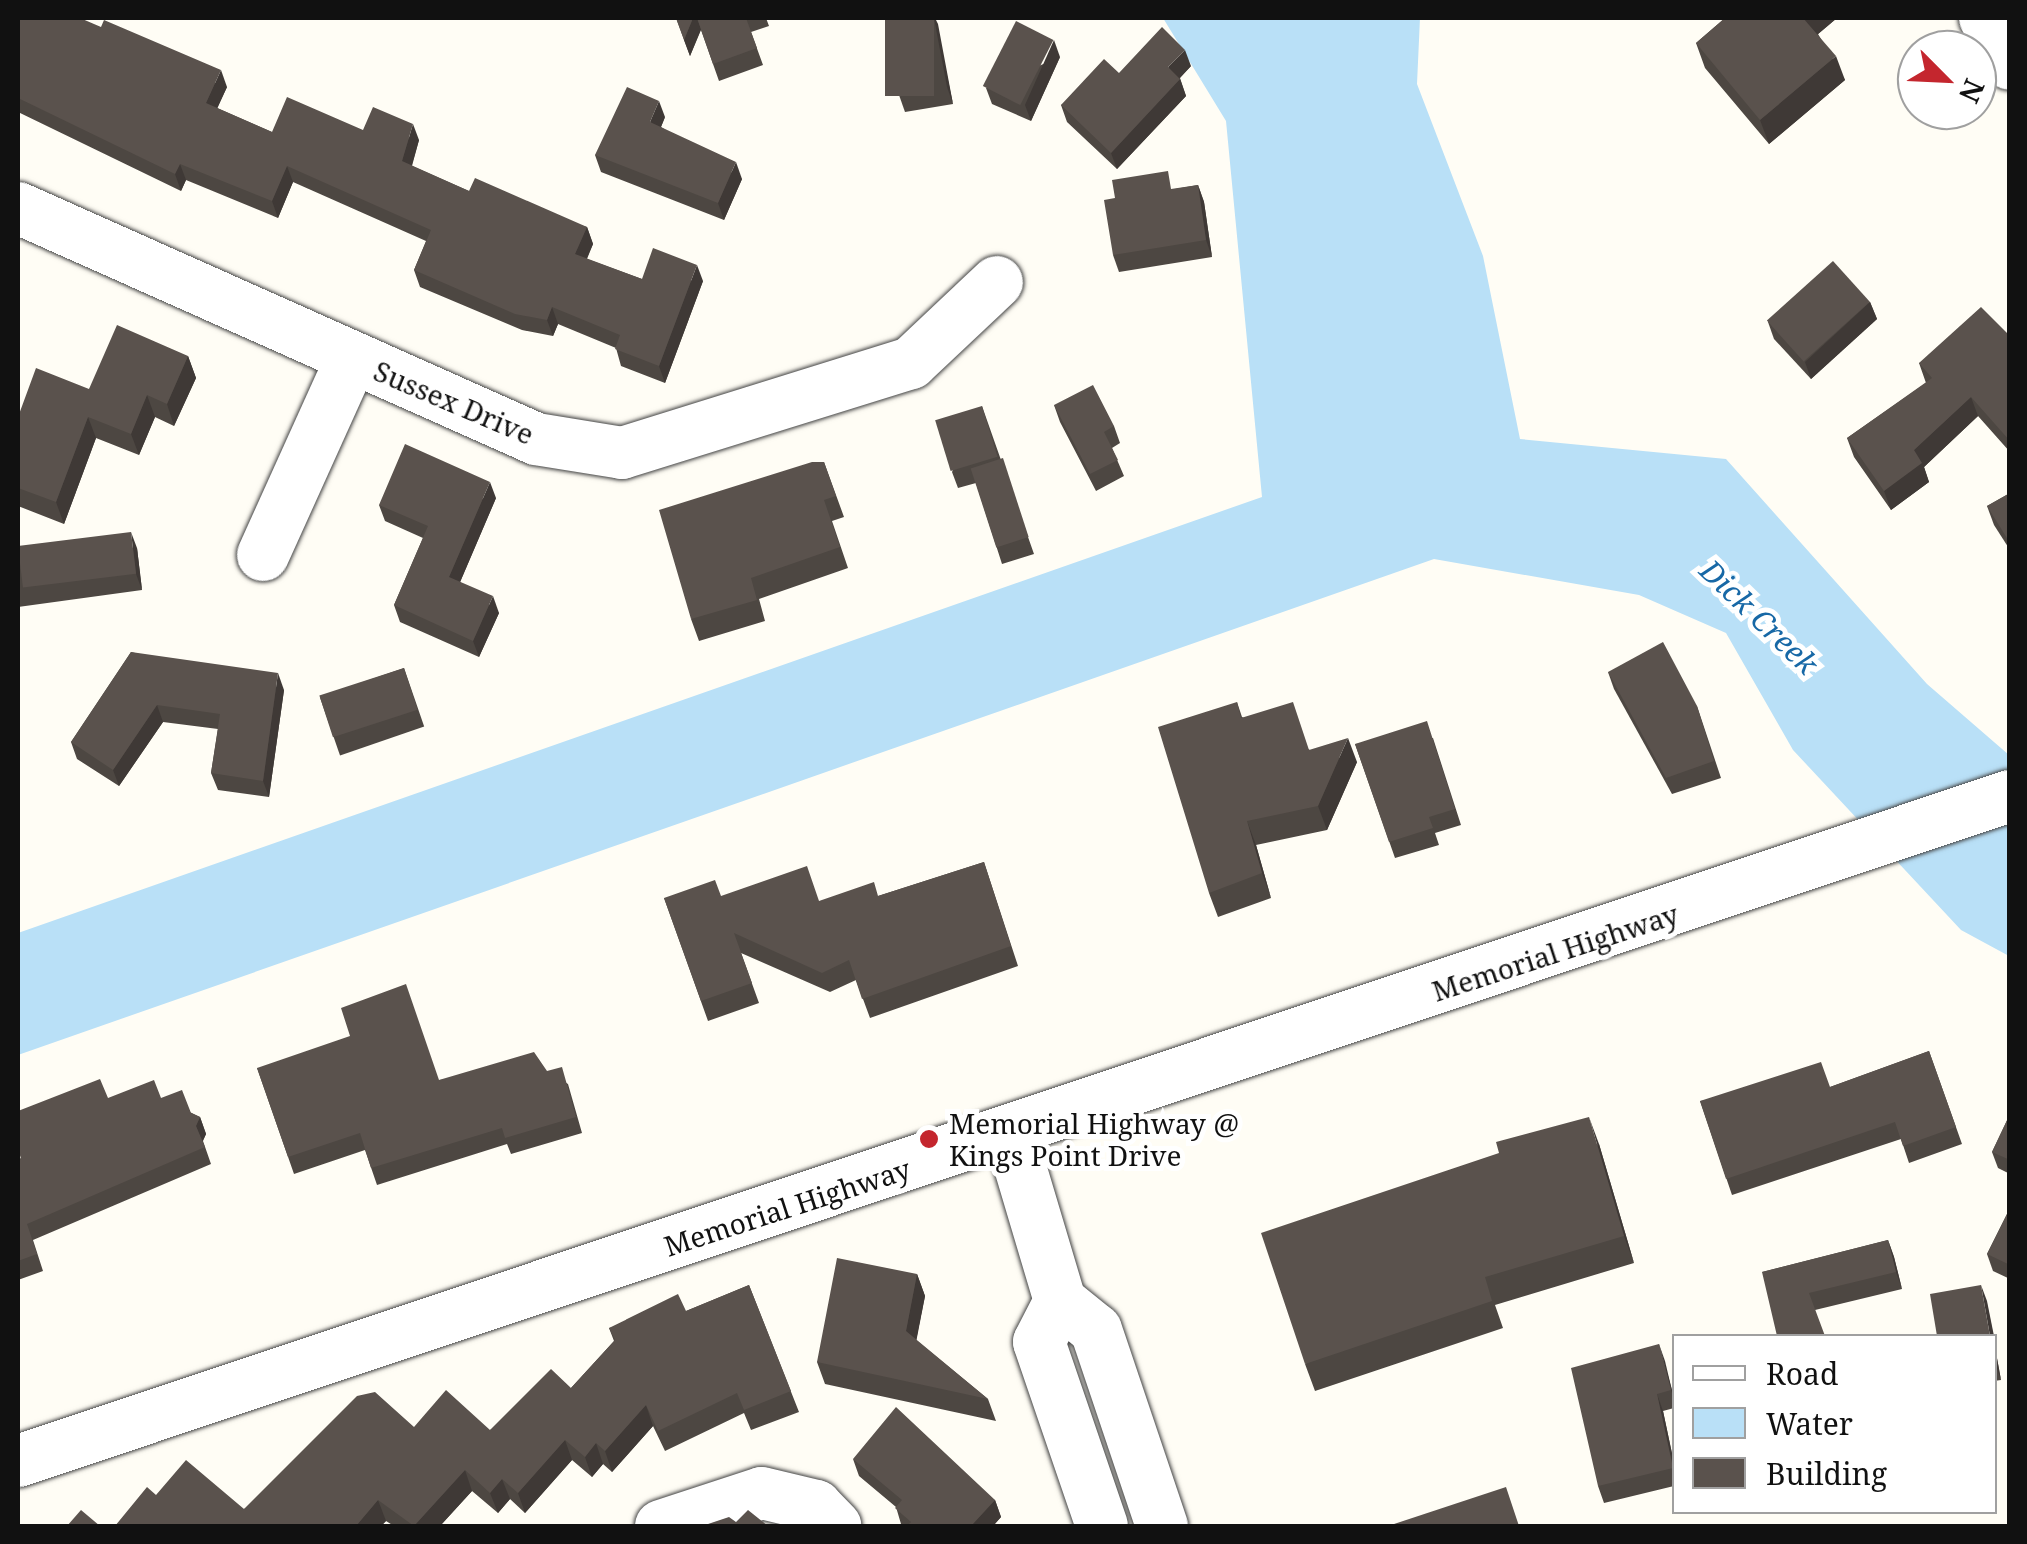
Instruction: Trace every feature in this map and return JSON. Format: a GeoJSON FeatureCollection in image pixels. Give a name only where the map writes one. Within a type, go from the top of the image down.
{"type":"FeatureCollection","features":[{"type":"Feature","properties":{"kind":"street"},"geometry":{"type":"LineString","coordinates":[[1984,18],[2010,64]]}},
{"type":"Feature","properties":{"kind":"street","name":"Sussex Drive"},"geometry":{"type":"LineString","coordinates":[[18,208],[536,439],[622,454],[911,364],[997,282]]}},
{"type":"Feature","properties":{"kind":"street"},"geometry":{"type":"LineString","coordinates":[[262,555],[352,358]]}},
{"type":"Feature","properties":{"kind":"street","name":"Memorial Highway"},"geometry":{"type":"LineString","coordinates":[[18,1461],[1861,850],[2010,796]]}},
{"type":"Feature","properties":{"kind":"street"},"geometry":{"type":"LineString","coordinates":[[1010,1133],[1060,1301],[1096,1330],[1162,1526]]}},
{"type":"Feature","properties":{"kind":"street"},"geometry":{"type":"LineString","coordinates":[[1060,1301],[1039,1342],[1102,1526]]}},
{"type":"Feature","properties":{"kind":"street"},"geometry":{"type":"LineString","coordinates":[[661,1526],[762,1493],[816,1506],[836,1526]]}},
{"type":"Feature","properties":{"kind":"water","name":"Dick Creek"},"geometry":{"type":"Polygon","coordinates":[[[1163,18],[1420,18],[1417,84],[1483,256],[1520,439],[1726,459],[1927,684],[2009,755],[2009,956],[1961,930],[1793,750],[1726,633],[1639,595],[1434,559],[18,1055],[18,933],[1262,497],[1226,121],[1163,18]]]}},
{"type":"Feature","properties":{"kind":"building"},"geometry":{"type":"Polygon","coordinates":[[[18,18],[80,18],[101,27],[104,20],[221,70],[206,103],[272,132],[287,97],[363,130],[373,107],[413,124],[402,161],[469,191],[475,178],[587,227],[575,254],[642,279],[653,248],[697,265],[659,366],[615,349],[620,335],[552,307],[547,320],[515,314],[414,270],[431,230],[287,166],[272,201],[180,164],[175,174],[18,98],[18,18]]]}},
{"type":"Feature","properties":{"kind":"building"},"geometry":{"type":"Polygon","coordinates":[[[676,18],[693,18],[684,40],[676,18]]]}},
{"type":"Feature","properties":{"kind":"building"},"geometry":{"type":"Polygon","coordinates":[[[697,18],[746,18],[757,48],[713,64],[697,18]]]}},
{"type":"Feature","properties":{"kind":"building"},"geometry":{"type":"Polygon","coordinates":[[[885,18],[934,18],[934,96],[885,96],[885,18]]]}},
{"type":"Feature","properties":{"kind":"building"},"geometry":{"type":"Polygon","coordinates":[[[1725,18],[1803,18],[1836,56],[1760,120],[1696,43],[1725,18]]]}},
{"type":"Feature","properties":{"kind":"building"},"geometry":{"type":"Polygon","coordinates":[[[1016,21],[1053,40],[1020,105],[983,86],[1016,21]]]}},
{"type":"Feature","properties":{"kind":"building"},"geometry":{"type":"Polygon","coordinates":[[[1162,27],[1185,50],[1168,67],[1180,79],[1111,153],[1061,105],[1104,59],[1119,73],[1162,27]]]}},
{"type":"Feature","properties":{"kind":"building"},"geometry":{"type":"Polygon","coordinates":[[[627,87],[659,101],[650,122],[736,162],[718,203],[595,155],[627,87]]]}},
{"type":"Feature","properties":{"kind":"building"},"geometry":{"type":"Polygon","coordinates":[[[1168,171],[1171,189],[1198,185],[1206,240],[1113,255],[1104,200],[1115,198],[1112,180],[1168,171]]]}},
{"type":"Feature","properties":{"kind":"building"},"geometry":{"type":"Polygon","coordinates":[[[1833,261],[1870,302],[1804,361],[1767,321],[1833,261]]]}},
{"type":"Feature","properties":{"kind":"building"},"geometry":{"type":"Polygon","coordinates":[[[1981,307],[2010,336],[2010,441],[1971,397],[1914,450],[1922,463],[1884,491],[1847,438],[1932,378],[1919,363],[1981,307]]]}},
{"type":"Feature","properties":{"kind":"building"},"geometry":{"type":"Polygon","coordinates":[[[117,325],[188,356],[167,404],[147,395],[131,434],[88,417],[56,502],[18,488],[18,417],[36,368],[89,389],[117,325]]]}},
{"type":"Feature","properties":{"kind":"building"},"geometry":{"type":"Polygon","coordinates":[[[1093,385],[1114,426],[1104,432],[1118,460],[1090,474],[1054,405],[1093,385]]]}},
{"type":"Feature","properties":{"kind":"building"},"geometry":{"type":"Polygon","coordinates":[[[982,406],[997,457],[951,471],[935,420],[982,406]]]}},
{"type":"Feature","properties":{"kind":"building"},"geometry":{"type":"Polygon","coordinates":[[[405,444],[490,482],[449,577],[493,596],[473,641],[394,605],[428,526],[379,505],[405,444]]]}},
{"type":"Feature","properties":{"kind":"building"},"geometry":{"type":"Polygon","coordinates":[[[1003,458],[1029,537],[996,547],[971,469],[1003,458]]]}},
{"type":"Feature","properties":{"kind":"building"},"geometry":{"type":"Polygon","coordinates":[[[812,462],[824,462],[836,496],[824,500],[840,547],[751,578],[757,600],[691,619],[659,510],[812,462]]]}},
{"type":"Feature","properties":{"kind":"building"},"geometry":{"type":"Polygon","coordinates":[[[2010,493],[2010,543],[1987,506],[2010,493]]]}},
{"type":"Feature","properties":{"kind":"building"},"geometry":{"type":"Polygon","coordinates":[[[131,532],[136,574],[23,588],[18,546],[131,532]]]}},
{"type":"Feature","properties":{"kind":"building"},"geometry":{"type":"Polygon","coordinates":[[[1663,642],[1697,706],[1714,761],[1666,778],[1608,672],[1663,642]]]}},
{"type":"Feature","properties":{"kind":"building"},"geometry":{"type":"Polygon","coordinates":[[[131,652],[278,673],[263,781],[211,773],[220,714],[157,705],[113,770],[71,742],[131,652]]]}},
{"type":"Feature","properties":{"kind":"building"},"geometry":{"type":"Polygon","coordinates":[[[404,668],[418,710],[333,737],[319,696],[404,668]]]}},
{"type":"Feature","properties":{"kind":"building"},"geometry":{"type":"Polygon","coordinates":[[[1237,702],[1241,718],[1293,702],[1309,750],[1348,738],[1318,806],[1247,821],[1262,873],[1209,893],[1158,727],[1237,702]]]}},
{"type":"Feature","properties":{"kind":"building"},"geometry":{"type":"Polygon","coordinates":[[[1427,721],[1455,809],[1429,817],[1433,828],[1389,842],[1355,744],[1427,721]]]}},
{"type":"Feature","properties":{"kind":"building"},"geometry":{"type":"Polygon","coordinates":[[[984,862],[1011,946],[862,999],[849,960],[822,973],[734,933],[752,983],[701,1001],[664,898],[715,880],[721,896],[807,866],[819,901],[874,882],[878,896],[984,862]]]}},
{"type":"Feature","properties":{"kind":"building"},"geometry":{"type":"Polygon","coordinates":[[[406,984],[439,1080],[534,1052],[547,1071],[562,1067],[576,1117],[505,1138],[502,1128],[371,1168],[360,1133],[288,1157],[257,1068],[350,1036],[341,1008],[406,984]]]}},
{"type":"Feature","properties":{"kind":"building"},"geometry":{"type":"Polygon","coordinates":[[[1929,1051],[1956,1127],[1903,1146],[1895,1122],[1726,1179],[1700,1101],[1821,1062],[1830,1087],[1929,1051]]]}},
{"type":"Feature","properties":{"kind":"building"},"geometry":{"type":"Polygon","coordinates":[[[100,1079],[108,1098],[154,1080],[161,1098],[182,1090],[191,1113],[200,1117],[196,1126],[205,1147],[27,1224],[37,1254],[18,1261],[18,1111],[100,1079]]]}},
{"type":"Feature","properties":{"kind":"building"},"geometry":{"type":"Polygon","coordinates":[[[2010,1114],[2010,1160],[1992,1152],[2010,1114]]]}},
{"type":"Feature","properties":{"kind":"building"},"geometry":{"type":"Polygon","coordinates":[[[1589,1117],[1624,1236],[1485,1277],[1492,1301],[1305,1364],[1261,1233],[1499,1153],[1496,1142],[1589,1117]]]}},
{"type":"Feature","properties":{"kind":"building"},"geometry":{"type":"Polygon","coordinates":[[[2010,1208],[2010,1265],[1987,1254],[2010,1208]]]}},
{"type":"Feature","properties":{"kind":"building"},"geometry":{"type":"Polygon","coordinates":[[[1888,1240],[1896,1272],[1809,1293],[1824,1334],[1777,1334],[1762,1272],[1888,1240]]]}},
{"type":"Feature","properties":{"kind":"building"},"geometry":{"type":"Polygon","coordinates":[[[837,1258],[917,1274],[906,1331],[988,1399],[817,1362],[837,1258]]]}},
{"type":"Feature","properties":{"kind":"building"},"geometry":{"type":"Polygon","coordinates":[[[749,1285],[791,1391],[744,1410],[737,1393],[658,1431],[646,1405],[605,1451],[596,1443],[585,1457],[565,1440],[518,1493],[502,1479],[490,1493],[465,1470],[414,1526],[378,1500],[356,1526],[115,1526],[147,1487],[156,1495],[186,1460],[244,1509],[357,1396],[375,1392],[414,1427],[446,1390],[490,1430],[551,1369],[571,1388],[615,1340],[609,1328],[678,1294],[686,1311],[749,1285]]]}},
{"type":"Feature","properties":{"kind":"building"},"geometry":{"type":"Polygon","coordinates":[[[1981,1285],[1990,1334],[1937,1334],[1930,1294],[1981,1285]]]}},
{"type":"Feature","properties":{"kind":"building"},"geometry":{"type":"Polygon","coordinates":[[[1659,1344],[1671,1390],[1657,1394],[1672,1468],[1598,1486],[1571,1368],[1659,1344]]]}},
{"type":"Feature","properties":{"kind":"building"},"geometry":{"type":"Polygon","coordinates":[[[896,1407],[995,1500],[971,1526],[907,1526],[911,1522],[895,1508],[902,1500],[853,1459],[896,1407]]]}},
{"type":"Feature","properties":{"kind":"building"},"geometry":{"type":"Polygon","coordinates":[[[1506,1487],[1519,1526],[1388,1526],[1506,1487]]]}},
{"type":"Feature","properties":{"kind":"building"},"geometry":{"type":"Polygon","coordinates":[[[81,1510],[100,1526],[67,1526],[81,1510]]]}},
{"type":"Feature","properties":{"kind":"building"},"geometry":{"type":"Polygon","coordinates":[[[748,1510],[768,1526],[702,1526],[729,1517],[736,1522],[748,1510]]]}},
{"type":"Feature","properties":{"kind":"place","name":"Memorial Highway @ Kings Point Drive"},"geometry":{"type":"Point","coordinates":[929,1139]}}]}
